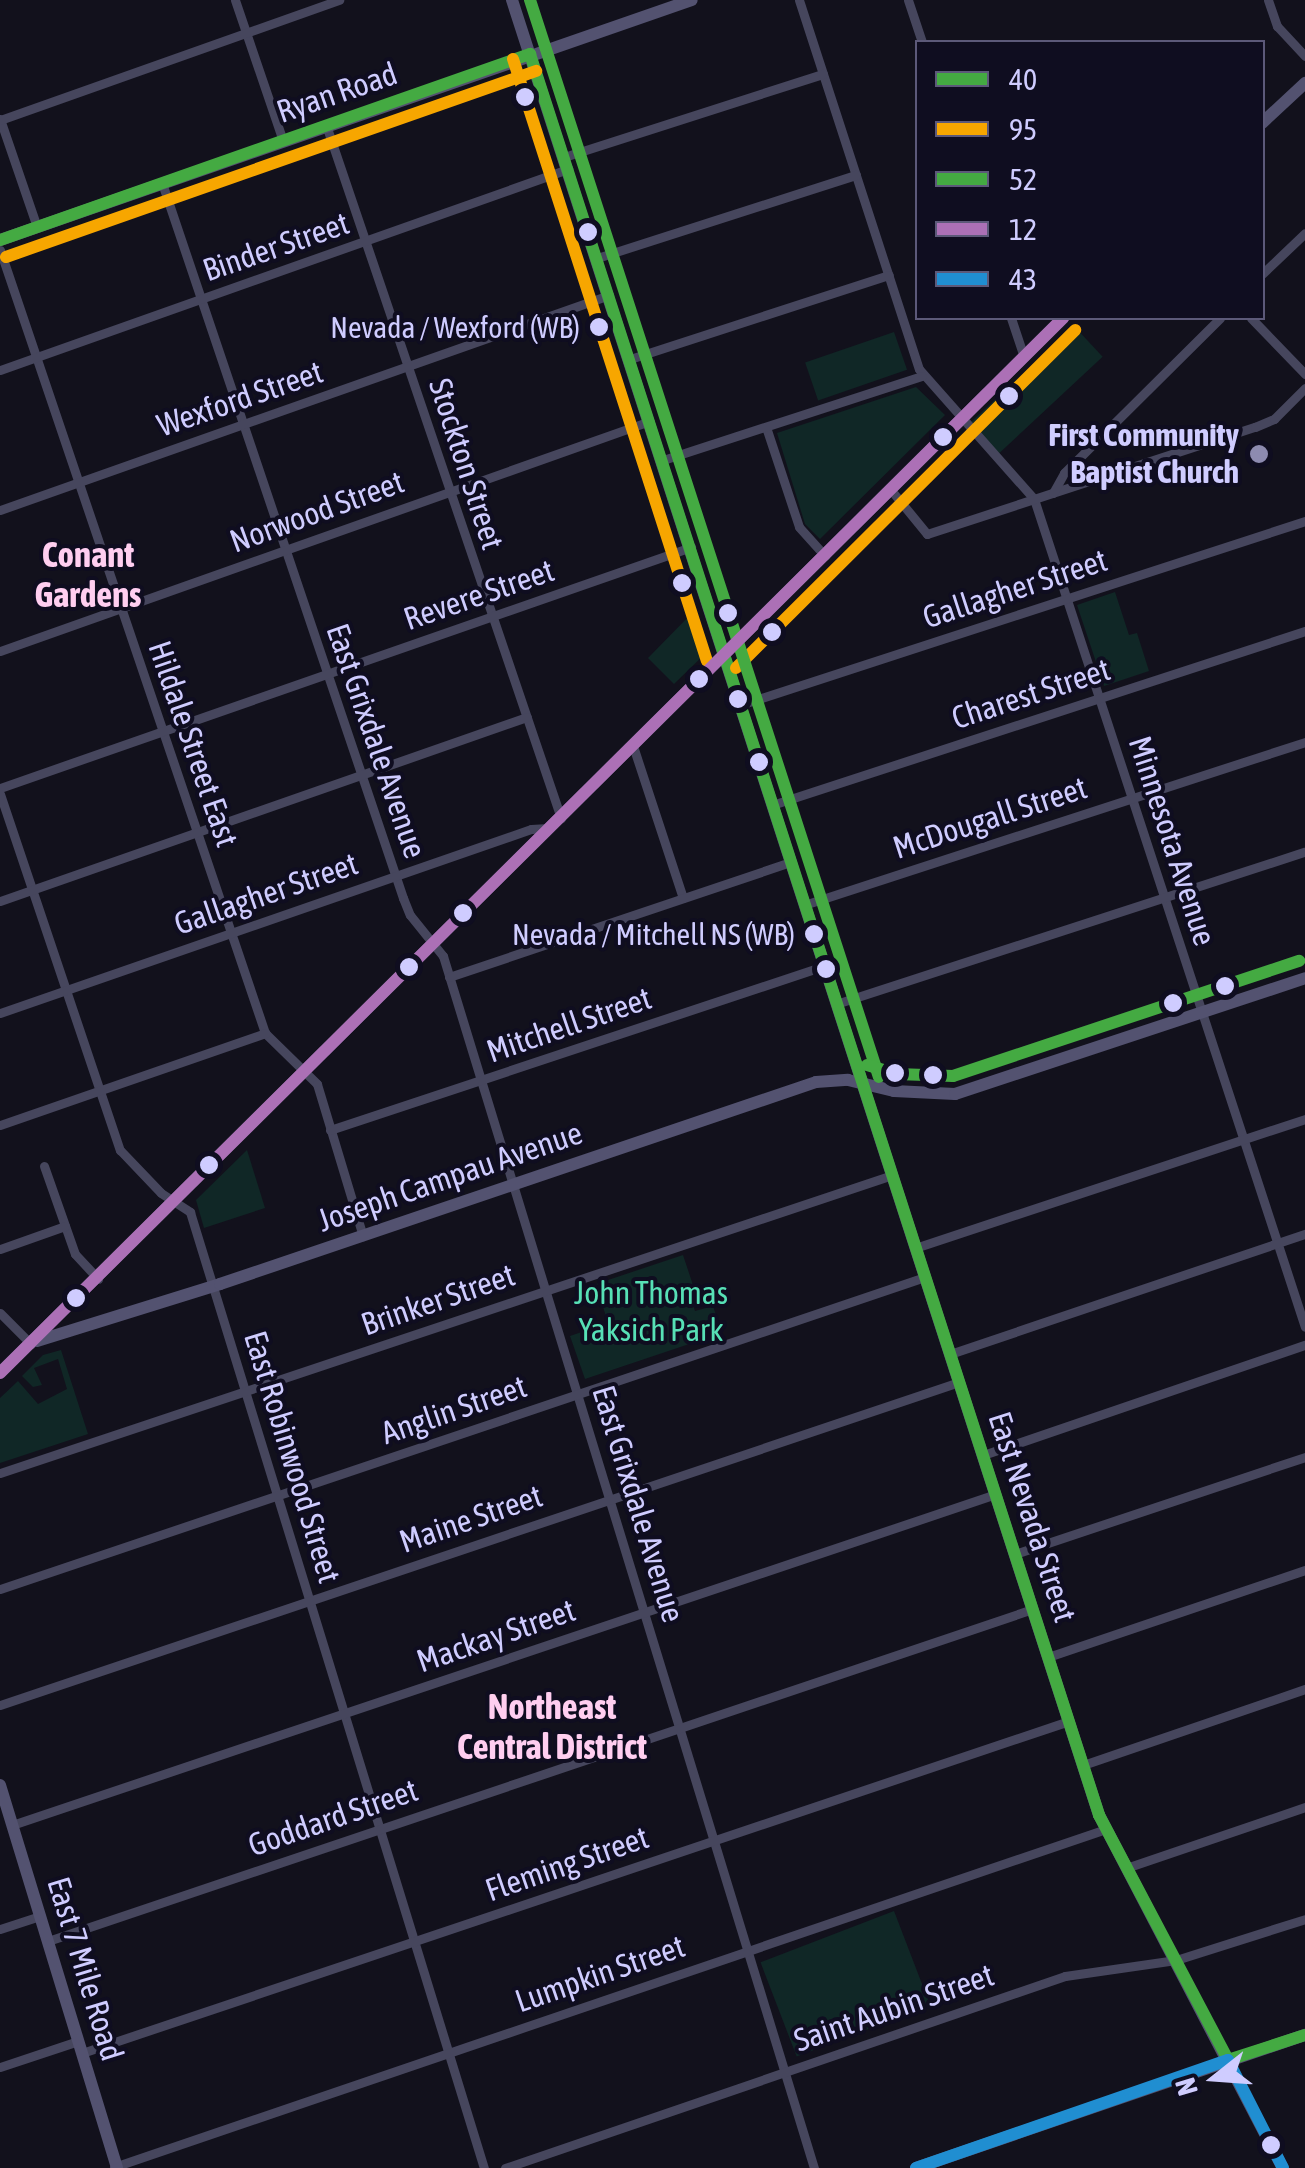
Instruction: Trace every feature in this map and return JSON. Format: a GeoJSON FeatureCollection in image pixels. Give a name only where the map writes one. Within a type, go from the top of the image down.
{"type":"FeatureCollection","features":[{"type":"Feature","properties":{"kind":"street"},"geometry":{"type":"LineString","coordinates":[[235,0],[283,140]]}},
{"type":"Feature","properties":{"kind":"street"},"geometry":{"type":"LineString","coordinates":[[37,227],[0,119],[338,0]]}},
{"type":"Feature","properties":{"kind":"street","name":"East Nevada Street"},"geometry":{"type":"LineString","coordinates":[[512,0],[1082,1766],[1106,1830],[1283,2168]]}},
{"type":"Feature","properties":{"kind":"street","name":"Ryan Road"},"geometry":{"type":"LineString","coordinates":[[0,240],[692,0]]}},
{"type":"Feature","properties":{"kind":"street"},"geometry":{"type":"LineString","coordinates":[[800,0],[922,376],[1034,499]]}},
{"type":"Feature","properties":{"kind":"street"},"geometry":{"type":"LineString","coordinates":[[908,0],[921,40]]}},
{"type":"Feature","properties":{"kind":"street"},"geometry":{"type":"LineString","coordinates":[[1268,0],[1277,26],[1305,56]]}},
{"type":"Feature","properties":{"kind":"street","name":"Binder Street"},"geometry":{"type":"LineString","coordinates":[[0,370],[366,242],[566,163],[823,74]]}},
{"type":"Feature","properties":{"kind":"street"},"geometry":{"type":"LineString","coordinates":[[1265,120],[1305,83]]}},
{"type":"Feature","properties":{"kind":"street","name":"Stockton Street"},"geometry":{"type":"LineString","coordinates":[[326,125],[541,758],[556,823]]}},
{"type":"Feature","properties":{"kind":"street"},"geometry":{"type":"LineString","coordinates":[[597,258],[856,174]]}},
{"type":"Feature","properties":{"kind":"street","name":"East Grixdale Avenue"},"geometry":{"type":"LineString","coordinates":[[162,183],[410,915],[435,944],[449,977],[814,2168]]}},
{"type":"Feature","properties":{"kind":"street"},"geometry":{"type":"LineString","coordinates":[[1265,271],[1305,233]]}},
{"type":"Feature","properties":{"kind":"street","name":"Hildale Street East"},"geometry":{"type":"LineString","coordinates":[[0,250],[265,1033],[316,1084],[363,1236]]}},
{"type":"Feature","properties":{"kind":"street"},"geometry":{"type":"LineString","coordinates":[[630,359],[889,275]]}},
{"type":"Feature","properties":{"kind":"street","name":"Wexford Street"},"geometry":{"type":"LineString","coordinates":[[0,510],[609,295]]}},
{"type":"Feature","properties":{"kind":"street"},"geometry":{"type":"LineString","coordinates":[[1013,320],[1024,357]]}},
{"type":"Feature","properties":{"kind":"street"},"geometry":{"type":"LineString","coordinates":[[0,1373],[1062,320]]}},
{"type":"Feature","properties":{"kind":"street"},"geometry":{"type":"LineString","coordinates":[[1053,493],[1064,473],[1218,320]]}},
{"type":"Feature","properties":{"kind":"street"},"geometry":{"type":"LineString","coordinates":[[1253,320],[1305,374]]}},
{"type":"Feature","properties":{"kind":"street"},"geometry":{"type":"LineString","coordinates":[[663,460],[922,376]]}},
{"type":"Feature","properties":{"kind":"street"},"geometry":{"type":"LineString","coordinates":[[891,490],[927,534],[1271,421],[1305,388]]}},
{"type":"Feature","properties":{"kind":"street","name":"Norwood Street"},"geometry":{"type":"LineString","coordinates":[[0,651],[650,421]]}},
{"type":"Feature","properties":{"kind":"street"},"geometry":{"type":"LineString","coordinates":[[766,427],[799,527],[825,556]]}},
{"type":"Feature","properties":{"kind":"street","name":"Minnesota Avenue"},"geometry":{"type":"LineString","coordinates":[[1034,499],[1305,1327]]}},
{"type":"Feature","properties":{"kind":"street","name":"Gallagher Street"},"geometry":{"type":"LineString","coordinates":[[740,705],[1305,521]]}},
{"type":"Feature","properties":{"kind":"street","name":"Revere Street"},"geometry":{"type":"LineString","coordinates":[[0,791],[691,547]]}},
{"type":"Feature","properties":{"kind":"street","name":"Charest Street"},"geometry":{"type":"LineString","coordinates":[[772,805],[1305,631]]}},
{"type":"Feature","properties":{"kind":"street"},"geometry":{"type":"LineString","coordinates":[[0,901],[527,717]]}},
{"type":"Feature","properties":{"kind":"street","name":"McDougall Street"},"geometry":{"type":"LineString","coordinates":[[804,905],[1305,742]]}},
{"type":"Feature","properties":{"kind":"street"},"geometry":{"type":"LineString","coordinates":[[634,746],[683,898]]}},
{"type":"Feature","properties":{"kind":"street","name":"East Robinwood Street"},"geometry":{"type":"LineString","coordinates":[[0,791],[127,1162],[161,1193],[190,1212],[484,2168]]}},
{"type":"Feature","properties":{"kind":"street","name":"Gallagher Street"},"geometry":{"type":"LineString","coordinates":[[0,1013],[556,823]]}},
{"type":"Feature","properties":{"kind":"street"},"geometry":{"type":"LineString","coordinates":[[836,1004],[1305,852]]}},
{"type":"Feature","properties":{"kind":"street"},"geometry":{"type":"LineString","coordinates":[[449,977],[790,862]]}},
{"type":"Feature","properties":{"kind":"street","name":"Mitchell Street"},"geometry":{"type":"LineString","coordinates":[[331,1131],[824,966]]}},
{"type":"Feature","properties":{"kind":"street","name":"Joseph Campau Avenue"},"geometry":{"type":"LineString","coordinates":[[29,1345],[65,1329],[213,1286],[816,1082],[862,1082],[894,1091],[960,1092],[1305,978]]}},
{"type":"Feature","properties":{"kind":"street"},"geometry":{"type":"LineString","coordinates":[[0,1126],[265,1033]]}},
{"type":"Feature","properties":{"kind":"street"},"geometry":{"type":"LineString","coordinates":[[915,1248],[1305,1119]]}},
{"type":"Feature","properties":{"kind":"street"},"geometry":{"type":"LineString","coordinates":[[44,1166],[75,1254],[98,1278]]}},
{"type":"Feature","properties":{"kind":"street","name":"Brinker Street"},"geometry":{"type":"LineString","coordinates":[[0,1474],[892,1175]]}},
{"type":"Feature","properties":{"kind":"street"},"geometry":{"type":"LineString","coordinates":[[0,1248],[65,1226]]}},
{"type":"Feature","properties":{"kind":"street"},"geometry":{"type":"LineString","coordinates":[[950,1354],[1305,1234]]}},
{"type":"Feature","properties":{"kind":"street","name":"Anglin Street"},"geometry":{"type":"LineString","coordinates":[[0,1590],[925,1278]]}},
{"type":"Feature","properties":{"kind":"street"},"geometry":{"type":"LineString","coordinates":[[0,1313],[29,1345]]}},
{"type":"Feature","properties":{"kind":"street"},"geometry":{"type":"LineString","coordinates":[[983,1455],[1305,1345]]}},
{"type":"Feature","properties":{"kind":"street","name":"Maine Street"},"geometry":{"type":"LineString","coordinates":[[0,1705],[958,1382]]}},
{"type":"Feature","properties":{"kind":"street"},"geometry":{"type":"LineString","coordinates":[[1016,1554],[1305,1458]]}},
{"type":"Feature","properties":{"kind":"street","name":"Mackay Street"},"geometry":{"type":"LineString","coordinates":[[12,1825],[996,1494]]}},
{"type":"Feature","properties":{"kind":"street"},"geometry":{"type":"LineString","coordinates":[[1048,1657],[1305,1570]]}},
{"type":"Feature","properties":{"kind":"street","name":"Goddard Street"},"geometry":{"type":"LineString","coordinates":[[48,1941],[1033,1609]]}},
{"type":"Feature","properties":{"kind":"street"},"geometry":{"type":"LineString","coordinates":[[1082,1766],[1305,1689]]}},
{"type":"Feature","properties":{"kind":"street","name":"Fleming Street"},"geometry":{"type":"LineString","coordinates":[[0,2067],[80,2047],[414,1942],[1069,1722]]}},
{"type":"Feature","properties":{"kind":"street","name":"East 7 Mile Road"},"geometry":{"type":"LineString","coordinates":[[0,1789],[115,2167]]}},
{"type":"Feature","properties":{"kind":"street"},"geometry":{"type":"LineString","coordinates":[[1126,1868],[1305,1807]]}},
{"type":"Feature","properties":{"kind":"street","name":"Lumpkin Street"},"geometry":{"type":"LineString","coordinates":[[115,2167],[1106,1830]]}},
{"type":"Feature","properties":{"kind":"street"},"geometry":{"type":"LineString","coordinates":[[0,1929],[40,1916]]}},
{"type":"Feature","properties":{"kind":"street","name":"Saint Aubin Street"},"geometry":{"type":"LineString","coordinates":[[505,2168],[1064,1976],[1176,1960],[1305,1919]]}},
{"type":"Feature","properties":{"kind":"street"},"geometry":{"type":"LineString","coordinates":[[916,2168],[1305,2034]]}},
{"type":"Feature","properties":{"kind":"green space"},"geometry":{"type":"Polygon","coordinates":[[[1074,326],[1103,357],[998,454],[969,424],[1074,326]]]}},
{"type":"Feature","properties":{"kind":"green space"},"geometry":{"type":"Polygon","coordinates":[[[894,332],[907,370],[818,400],[805,363],[894,332]]]}},
{"type":"Feature","properties":{"kind":"green space"},"geometry":{"type":"Polygon","coordinates":[[[916,387],[945,415],[820,539],[805,524],[777,433],[916,387]]]}},
{"type":"Feature","properties":{"kind":"green space"},"geometry":{"type":"Polygon","coordinates":[[[1115,592],[1129,635],[1137,633],[1149,671],[1104,686],[1077,605],[1115,592]]]}},
{"type":"Feature","properties":{"kind":"green space"},"geometry":{"type":"Polygon","coordinates":[[[696,609],[709,650],[674,684],[648,658],[696,609]]]}},
{"type":"Feature","properties":{"kind":"green space"},"geometry":{"type":"Polygon","coordinates":[[[247,1150],[265,1208],[204,1228],[196,1200],[247,1150]]]}},
{"type":"Feature","properties":{"kind":"green space","name":"John Thomas Yaksich Park"},"geometry":{"type":"Polygon","coordinates":[[[683,1255],[696,1294],[690,1296],[695,1311],[713,1306],[722,1333],[585,1379],[570,1336],[608,1323],[596,1284],[683,1255]]]}},
{"type":"Feature","properties":{"kind":"green space"},"geometry":{"type":"Polygon","coordinates":[[[61,1350],[88,1434],[0,1463],[0,1398],[18,1381],[38,1404],[67,1389],[58,1359],[34,1368],[42,1385],[33,1387],[22,1376],[43,1355],[61,1350]]]}},
{"type":"Feature","properties":{"kind":"green space"},"geometry":{"type":"Polygon","coordinates":[[[894,1911],[930,2005],[797,2057],[760,1962],[894,1911]]]}},
{"type":"Feature","properties":{"kind":"transit line","name":"52"},"geometry":{"type":"LineString","coordinates":[[530,0],[879,1077]]}},
{"type":"Feature","properties":{"kind":"transit line","name":"40"},"geometry":{"type":"LineString","coordinates":[[530,54],[1099,1815],[1228,2060]]}},
{"type":"Feature","properties":{"kind":"transit line","name":"40"},"geometry":{"type":"LineString","coordinates":[[0,240],[530,54]]}},
{"type":"Feature","properties":{"kind":"transit line","name":"95"},"geometry":{"type":"LineString","coordinates":[[513,59],[707,661]]}},
{"type":"Feature","properties":{"kind":"transit line","name":"95"},"geometry":{"type":"LineString","coordinates":[[6,257],[536,71]]}},
{"type":"Feature","properties":{"kind":"transit line","name":"12"},"geometry":{"type":"LineString","coordinates":[[0,1373],[1061,320]]}},
{"type":"Feature","properties":{"kind":"transit line","name":"95"},"geometry":{"type":"LineString","coordinates":[[736,668],[1075,330]]}},
{"type":"Feature","properties":{"kind":"transit line","name":"52"},"geometry":{"type":"LineString","coordinates":[[867,1065],[897,1074],[953,1076],[1299,961]]}},
{"type":"Feature","properties":{"kind":"transit line","name":"40"},"geometry":{"type":"LineString","coordinates":[[1228,2060],[1305,2035]]}},
{"type":"Feature","properties":{"kind":"transit line","name":"43"},"geometry":{"type":"LineString","coordinates":[[1228,2060],[1283,2168]]}},
{"type":"Feature","properties":{"kind":"transit line","name":"43"},"geometry":{"type":"LineString","coordinates":[[916,2168],[1228,2060]]}},
{"type":"Feature","properties":{"kind":"place","name":"Nevada / Wexford (WB)"},"geometry":{"type":"Point","coordinates":[599,327]}},
{"type":"Feature","properties":{"kind":"place","name":"First Community Baptist Church"},"geometry":{"type":"Point","coordinates":[1259,454]}},
{"type":"Feature","properties":{"kind":"place","name":"Nevada / Mitchell NS (WB)"},"geometry":{"type":"Point","coordinates":[814,934]}},
{"type":"Feature","properties":{"kind":"district","name":"Conant Gardens"},"geometry":{"type":"Point","coordinates":[88,574]}},
{"type":"Feature","properties":{"kind":"district","name":"Northeast Central District"},"geometry":{"type":"Point","coordinates":[552,1726]}}]}
